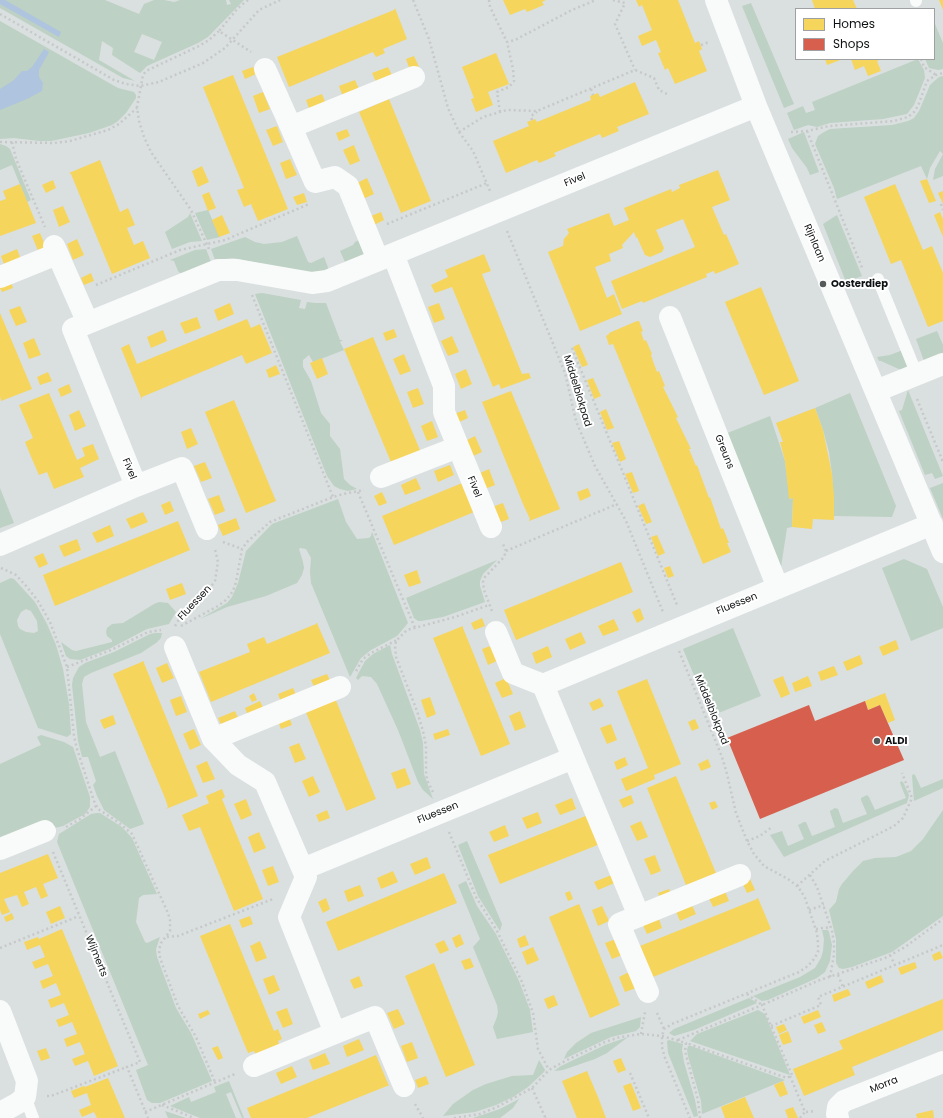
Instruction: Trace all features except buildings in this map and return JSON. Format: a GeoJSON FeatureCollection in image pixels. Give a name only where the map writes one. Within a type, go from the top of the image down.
{"type":"FeatureCollection","features":[{"type":"Feature","properties":{"kind":"street","name":"Rijnlaan"},"geometry":{"type":"LineString","coordinates":[[716,0],[756,106],[943,552]]}},
{"type":"Feature","properties":{"kind":"street","name":"Fivel"},"geometry":{"type":"LineString","coordinates":[[265,69],[315,182],[335,177],[348,186],[367,232],[386,257],[444,386],[444,412],[491,527]]}},
{"type":"Feature","properties":{"kind":"street"},"geometry":{"type":"LineString","coordinates":[[291,127],[414,76]]}},
{"type":"Feature","properties":{"kind":"street","name":"Fivel"},"geometry":{"type":"LineString","coordinates":[[0,545],[136,486],[73,329],[224,270],[237,270],[312,283],[327,281],[756,106]]}},
{"type":"Feature","properties":{"kind":"street"},"geometry":{"type":"LineString","coordinates":[[0,277],[56,250],[88,323]]}},
{"type":"Feature","properties":{"kind":"street","name":"Greuns"},"geometry":{"type":"LineString","coordinates":[[670,317],[778,588]]}},
{"type":"Feature","properties":{"kind":"street"},"geometry":{"type":"LineString","coordinates":[[876,391],[943,364]]}},
{"type":"Feature","properties":{"kind":"street"},"geometry":{"type":"LineString","coordinates":[[381,477],[458,447]]}},
{"type":"Feature","properties":{"kind":"street"},"geometry":{"type":"LineString","coordinates":[[136,486],[182,468],[209,534]]}},
{"type":"Feature","properties":{"kind":"street","name":"Fluessen"},"geometry":{"type":"LineString","coordinates":[[543,685],[932,524]]}},
{"type":"Feature","properties":{"kind":"street"},"geometry":{"type":"LineString","coordinates":[[496,632],[513,673],[543,685],[639,916]]}},
{"type":"Feature","properties":{"kind":"street"},"geometry":{"type":"LineString","coordinates":[[174,639],[213,739],[238,766],[264,782],[303,869],[306,877],[289,917],[335,1033]]}},
{"type":"Feature","properties":{"kind":"street"},"geometry":{"type":"LineString","coordinates":[[213,739],[340,687]]}},
{"type":"Feature","properties":{"kind":"street","name":"Fluessen"},"geometry":{"type":"LineString","coordinates":[[303,869],[573,758]]}},
{"type":"Feature","properties":{"kind":"street"},"geometry":{"type":"LineString","coordinates":[[0,849],[46,833]]}},
{"type":"Feature","properties":{"kind":"street"},"geometry":{"type":"LineString","coordinates":[[648,992],[619,924],[740,875]]}},
{"type":"Feature","properties":{"kind":"street"},"geometry":{"type":"LineString","coordinates":[[0,1011],[27,1081],[25,1097],[18,1103],[0,1113]]}},
{"type":"Feature","properties":{"kind":"street"},"geometry":{"type":"LineString","coordinates":[[254,1066],[375,1018],[404,1086]]}},
{"type":"Feature","properties":{"kind":"street","name":"Morra"},"geometry":{"type":"LineString","coordinates":[[838,1112],[844,1101],[943,1062]]}},
{"type":"Feature","properties":{"kind":"lane"},"geometry":{"type":"LineString","coordinates":[[878,279],[913,376]]}},
{"type":"Feature","properties":{"kind":"lane"},"geometry":{"type":"LineString","coordinates":[[25,1097],[33,1118]]}},
{"type":"Feature","properties":{"kind":"path"},"geometry":{"type":"LineString","coordinates":[[248,0],[238,8],[219,31],[209,40],[146,71],[143,75],[140,86],[137,107],[141,126],[152,152],[191,210],[206,244],[240,290],[252,294],[333,497]]}},
{"type":"Feature","properties":{"kind":"path"},"geometry":{"type":"LineString","coordinates":[[0,14],[114,80],[140,86],[159,82],[203,63],[225,48],[259,10],[280,0]]}},
{"type":"Feature","properties":{"kind":"path","name":"Middelblokpad"},"geometry":{"type":"LineString","coordinates":[[413,0],[429,39],[448,108],[460,132],[472,151],[499,211],[565,372],[576,421],[595,466],[626,521],[678,629],[722,757],[736,813],[747,841],[754,854],[764,866],[788,879],[797,886],[805,898],[816,929],[818,952],[808,966],[799,972],[672,1024],[664,1029],[662,1036]]}},
{"type":"Feature","properties":{"kind":"path"},"geometry":{"type":"LineString","coordinates":[[489,0],[490,7],[507,42],[513,69],[514,81],[509,87],[497,92],[500,112]]}},
{"type":"Feature","properties":{"kind":"path"},"geometry":{"type":"LineString","coordinates":[[507,42],[515,40],[572,10],[596,0]]}},
{"type":"Feature","properties":{"kind":"path"},"geometry":{"type":"LineString","coordinates":[[613,0],[625,2],[615,24],[635,70],[654,78],[659,90],[668,94]]}},
{"type":"Feature","properties":{"kind":"path"},"geometry":{"type":"LineString","coordinates":[[219,31],[254,54],[265,69]]}},
{"type":"Feature","properties":{"kind":"path"},"geometry":{"type":"LineString","coordinates":[[701,45],[710,42]]}},
{"type":"Feature","properties":{"kind":"path"},"geometry":{"type":"LineString","coordinates":[[921,60],[924,66],[936,75]]}},
{"type":"Feature","properties":{"kind":"path"},"geometry":{"type":"LineString","coordinates":[[532,120],[531,116],[537,111],[635,70]]}},
{"type":"Feature","properties":{"kind":"path"},"geometry":{"type":"LineString","coordinates":[[769,135],[807,131],[830,126],[894,121],[908,117],[918,106],[927,81],[936,75],[943,73]]}},
{"type":"Feature","properties":{"kind":"path"},"geometry":{"type":"LineString","coordinates":[[591,89],[594,95]]}},
{"type":"Feature","properties":{"kind":"path"},"geometry":{"type":"LineString","coordinates":[[0,142],[54,144],[84,138],[108,130],[119,124],[137,107]]}},
{"type":"Feature","properties":{"kind":"path"},"geometry":{"type":"LineString","coordinates":[[460,132],[483,117],[507,110],[537,111]]}},
{"type":"Feature","properties":{"kind":"path"},"geometry":{"type":"LineString","coordinates":[[807,131],[866,277],[876,273],[878,279]]}},
{"type":"Feature","properties":{"kind":"path"},"geometry":{"type":"LineString","coordinates":[[12,142],[16,159],[56,250]]}},
{"type":"Feature","properties":{"kind":"path"},"geometry":{"type":"LineString","coordinates":[[367,232],[486,183]]}},
{"type":"Feature","properties":{"kind":"path"},"geometry":{"type":"LineString","coordinates":[[75,293],[180,250],[225,240],[314,202]]}},
{"type":"Feature","properties":{"kind":"path"},"geometry":{"type":"LineString","coordinates":[[941,204],[943,210]]}},
{"type":"Feature","properties":{"kind":"path"},"geometry":{"type":"LineString","coordinates":[[572,348],[678,629]]}},
{"type":"Feature","properties":{"kind":"path"},"geometry":{"type":"LineString","coordinates":[[913,376],[943,462]]}},
{"type":"Feature","properties":{"kind":"path"},"geometry":{"type":"LineString","coordinates":[[67,667],[111,650],[148,632],[157,630],[174,639],[227,599],[233,591],[236,582],[242,549],[247,542],[270,522],[333,497],[358,492],[378,484],[381,477]]}},
{"type":"Feature","properties":{"kind":"path"},"geometry":{"type":"LineString","coordinates":[[358,492],[415,628]]}},
{"type":"Feature","properties":{"kind":"path"},"geometry":{"type":"LineString","coordinates":[[506,551],[617,504]]}},
{"type":"Feature","properties":{"kind":"path"},"geometry":{"type":"LineString","coordinates":[[491,527],[498,534],[506,551],[504,557],[484,577],[483,582],[484,590],[496,621],[496,632]]}},
{"type":"Feature","properties":{"kind":"path"},"geometry":{"type":"LineString","coordinates":[[209,534],[242,549]]}},
{"type":"Feature","properties":{"kind":"path","name":"Fluessen"},"geometry":{"type":"LineString","coordinates":[[174,639],[178,621],[215,581],[218,562],[209,534]]}},
{"type":"Feature","properties":{"kind":"path"},"geometry":{"type":"LineString","coordinates":[[0,568],[16,575],[38,601],[50,622],[67,667],[75,742],[96,806],[98,809],[127,828],[135,839],[168,913],[170,920],[170,931],[161,943],[159,950],[160,958],[178,1006],[196,1037],[215,1082]]}},
{"type":"Feature","properties":{"kind":"path"},"geometry":{"type":"LineString","coordinates":[[340,687],[353,677],[363,659],[397,640]]}},
{"type":"Feature","properties":{"kind":"path"},"geometry":{"type":"LineString","coordinates":[[797,886],[825,861],[894,826],[903,818],[912,798],[902,773]]}},
{"type":"Feature","properties":{"kind":"path"},"geometry":{"type":"LineString","coordinates":[[46,833],[80,819],[96,806]]}},
{"type":"Feature","properties":{"kind":"path"},"geometry":{"type":"LineString","coordinates":[[747,841],[760,836],[772,826]]}},
{"type":"Feature","properties":{"kind":"path","name":"Wijmerts"},"geometry":{"type":"LineString","coordinates":[[46,833],[140,1062],[127,1067]]}},
{"type":"Feature","properties":{"kind":"path"},"geometry":{"type":"LineString","coordinates":[[810,875],[817,887],[831,927],[834,943],[833,965],[830,977]]}},
{"type":"Feature","properties":{"kind":"path"},"geometry":{"type":"LineString","coordinates":[[166,937],[178,936],[271,899],[297,899]]}},
{"type":"Feature","properties":{"kind":"path"},"geometry":{"type":"LineString","coordinates":[[809,910],[824,905]]}},
{"type":"Feature","properties":{"kind":"path"},"geometry":{"type":"LineString","coordinates":[[0,948],[80,916]]}},
{"type":"Feature","properties":{"kind":"path"},"geometry":{"type":"LineString","coordinates":[[678,1040],[830,977],[885,958],[905,947],[943,919]]}},
{"type":"Feature","properties":{"kind":"path"},"geometry":{"type":"LineString","coordinates":[[816,929],[831,927]]}},
{"type":"Feature","properties":{"kind":"path"},"geometry":{"type":"LineString","coordinates":[[772,1026],[821,1005],[818,997],[943,945]]}},
{"type":"Feature","properties":{"kind":"path"},"geometry":{"type":"LineString","coordinates":[[890,955],[895,965]]}},
{"type":"Feature","properties":{"kind":"path"},"geometry":{"type":"LineString","coordinates":[[838,975],[843,987]]}},
{"type":"Feature","properties":{"kind":"path"},"geometry":{"type":"LineString","coordinates":[[747,993],[762,1004],[792,1075],[790,1076],[805,1112]]}},
{"type":"Feature","properties":{"kind":"path"},"geometry":{"type":"LineString","coordinates":[[454,1118],[480,1114],[497,1107],[532,1088],[549,1070],[604,1042],[620,1037],[641,1034],[662,1036],[678,1040],[787,1078],[790,1076]]}},
{"type":"Feature","properties":{"kind":"path"},"geometry":{"type":"LineString","coordinates":[[662,1036],[662,1047],[665,1058],[690,1118]]}},
{"type":"Feature","properties":{"kind":"path"},"geometry":{"type":"LineString","coordinates":[[686,1043],[685,1051],[698,1100],[700,1118]]}},
{"type":"Feature","properties":{"kind":"path"},"geometry":{"type":"LineString","coordinates":[[145,1112],[254,1066]]}},
{"type":"Feature","properties":{"kind":"path"},"geometry":{"type":"LineString","coordinates":[[25,1097],[51,1096],[127,1067],[148,1118]]}},
{"type":"Feature","properties":{"kind":"path"},"geometry":{"type":"LineString","coordinates":[[630,1073],[649,1118]]}},
{"type":"Feature","properties":{"kind":"path"},"geometry":{"type":"LineString","coordinates":[[532,1088],[545,1117],[543,1118]]}},
{"type":"Feature","properties":{"kind":"path"},"geometry":{"type":"LineString","coordinates":[[162,1105],[194,1118]]}},
{"type":"Feature","properties":{"kind":"path"},"geometry":{"type":"LineString","coordinates":[[805,1112],[838,1112]]}},
{"type":"Feature","properties":{"kind":"path"},"geometry":{"type":"LineString","coordinates":[[800,1118],[805,1112]]}},
{"type":"Feature","properties":{"kind":"green space"},"geometry":{"type":"Polygon","coordinates":[[[0,0],[105,0],[139,14],[144,4],[154,0],[174,2],[180,0],[226,0],[227,5],[231,4],[229,0],[244,0],[208,37],[147,66],[140,73],[112,55],[113,48],[102,41],[99,60],[135,81],[123,78],[0,8],[0,0]],[[142,34],[134,52],[154,60],[162,42],[142,34]]]}},
{"type":"Feature","properties":{"kind":"green space"},"geometry":{"type":"Polygon","coordinates":[[[751,3],[794,104],[784,108],[742,6],[751,3]]]}},
{"type":"Feature","properties":{"kind":"green space"},"geometry":{"type":"Polygon","coordinates":[[[0,21],[118,88],[134,92],[136,98],[126,113],[118,121],[112,125],[89,133],[51,141],[14,138],[0,139],[0,21]]]}},
{"type":"Feature","properties":{"kind":"green space"},"geometry":{"type":"Polygon","coordinates":[[[935,24],[943,43],[943,69],[938,70],[929,68],[925,60],[935,60],[935,24]]]}},
{"type":"Feature","properties":{"kind":"green space"},"geometry":{"type":"Polygon","coordinates":[[[916,60],[919,60],[924,70],[925,78],[914,105],[907,114],[883,119],[830,123],[817,127],[808,125],[794,130],[787,113],[803,106],[806,113],[815,110],[812,102],[916,60]]]}},
{"type":"Feature","properties":{"kind":"green space"},"geometry":{"type":"Polygon","coordinates":[[[943,76],[943,154],[940,151],[930,168],[927,179],[921,166],[837,199],[834,188],[815,144],[818,136],[830,129],[892,125],[908,121],[914,118],[919,111],[930,85],[939,77],[943,76]]]}},
{"type":"Feature","properties":{"kind":"green space"},"geometry":{"type":"Polygon","coordinates":[[[804,132],[819,172],[810,175],[807,168],[792,148],[788,139],[804,132]]]}},
{"type":"Feature","properties":{"kind":"green space"},"geometry":{"type":"Polygon","coordinates":[[[0,144],[10,149],[31,200],[27,202],[12,165],[0,170],[0,144]]]}},
{"type":"Feature","properties":{"kind":"green space"},"geometry":{"type":"Polygon","coordinates":[[[943,154],[943,176],[933,180],[935,169],[943,154]]]}},
{"type":"Feature","properties":{"kind":"green space"},"geometry":{"type":"Polygon","coordinates":[[[208,210],[220,237],[207,240],[195,213],[208,210]]]}},
{"type":"Feature","properties":{"kind":"green space"},"geometry":{"type":"Polygon","coordinates":[[[190,213],[202,241],[190,242],[172,249],[165,232],[188,217],[190,213]]]}},
{"type":"Feature","properties":{"kind":"green space"},"geometry":{"type":"Polygon","coordinates":[[[837,215],[862,276],[846,282],[823,224],[837,215]]]}},
{"type":"Feature","properties":{"kind":"green space"},"geometry":{"type":"Polygon","coordinates":[[[297,236],[308,262],[311,263],[324,257],[329,270],[309,273],[233,258],[215,260],[211,249],[245,237],[255,242],[264,244],[282,242],[297,236]]]}},
{"type":"Feature","properties":{"kind":"green space"},"geometry":{"type":"Polygon","coordinates":[[[361,239],[367,253],[345,262],[340,251],[353,245],[361,239]]]}},
{"type":"Feature","properties":{"kind":"green space"},"geometry":{"type":"Polygon","coordinates":[[[206,249],[211,262],[183,273],[178,271],[174,261],[170,260],[195,250],[206,249]]]}},
{"type":"Feature","properties":{"kind":"green space"},"geometry":{"type":"Polygon","coordinates":[[[262,293],[301,300],[299,308],[305,309],[307,302],[326,303],[340,340],[343,340],[340,342],[344,350],[313,362],[309,355],[303,360],[303,367],[311,381],[321,413],[330,424],[330,436],[340,449],[344,479],[357,489],[348,491],[340,489],[334,486],[327,476],[255,294],[262,293]]]}},
{"type":"Feature","properties":{"kind":"green space"},"geometry":{"type":"Polygon","coordinates":[[[937,331],[943,345],[943,353],[924,361],[916,339],[937,331]]]}},
{"type":"Feature","properties":{"kind":"green space"},"geometry":{"type":"Polygon","coordinates":[[[903,350],[910,366],[901,370],[879,361],[877,357],[890,355],[903,350]]]}},
{"type":"Feature","properties":{"kind":"green space"},"geometry":{"type":"Polygon","coordinates":[[[908,390],[943,476],[935,479],[932,473],[925,475],[899,411],[902,410],[908,390]]]}},
{"type":"Feature","properties":{"kind":"green space"},"geometry":{"type":"Polygon","coordinates":[[[850,393],[896,506],[892,517],[834,516],[832,474],[829,452],[815,408],[850,393]]]}},
{"type":"Feature","properties":{"kind":"green space"},"geometry":{"type":"Polygon","coordinates":[[[770,416],[785,461],[790,499],[793,498],[792,527],[787,528],[781,567],[725,434],[770,416]]]}},
{"type":"Feature","properties":{"kind":"green space"},"geometry":{"type":"Polygon","coordinates":[[[943,483],[943,519],[930,488],[943,483]]]}},
{"type":"Feature","properties":{"kind":"green space"},"geometry":{"type":"Polygon","coordinates":[[[0,488],[14,523],[0,528],[0,488]]]}},
{"type":"Feature","properties":{"kind":"green space"},"geometry":{"type":"Polygon","coordinates":[[[338,499],[346,522],[357,539],[369,538],[372,532],[408,623],[397,636],[371,650],[361,658],[350,677],[311,583],[311,558],[306,549],[299,549],[304,568],[297,583],[266,596],[227,607],[200,619],[227,603],[232,597],[238,583],[246,551],[272,524],[338,499]]]}},
{"type":"Feature","properties":{"kind":"green space"},"geometry":{"type":"Polygon","coordinates":[[[904,559],[927,569],[943,607],[943,628],[911,641],[882,568],[904,559]]]}},
{"type":"Feature","properties":{"kind":"green space"},"geometry":{"type":"Polygon","coordinates":[[[497,560],[483,574],[480,581],[485,602],[443,617],[421,621],[414,618],[406,598],[497,560]]]}},
{"type":"Feature","properties":{"kind":"green space"},"geometry":{"type":"Polygon","coordinates":[[[11,578],[14,579],[35,602],[47,624],[56,645],[63,669],[69,704],[71,734],[67,737],[38,728],[0,634],[0,583],[11,578]],[[26,609],[21,612],[17,620],[20,629],[26,632],[34,633],[38,631],[37,621],[31,611],[26,609]]]}},
{"type":"Feature","properties":{"kind":"green space"},"geometry":{"type":"Polygon","coordinates":[[[159,602],[168,603],[176,612],[169,624],[147,629],[109,649],[80,660],[70,659],[66,656],[61,642],[72,650],[76,651],[112,642],[112,640],[107,636],[107,628],[112,624],[123,623],[159,602]]]}},
{"type":"Feature","properties":{"kind":"green space"},"geometry":{"type":"Polygon","coordinates":[[[733,628],[761,696],[711,716],[683,649],[733,628]]]}},
{"type":"Feature","properties":{"kind":"green space"},"geometry":{"type":"Polygon","coordinates":[[[155,633],[162,633],[161,638],[156,643],[141,653],[91,673],[84,677],[82,684],[86,722],[100,757],[115,751],[144,824],[130,829],[104,810],[97,796],[93,785],[96,781],[88,757],[82,757],[78,741],[72,685],[73,678],[79,667],[85,663],[114,652],[155,633]]]}},
{"type":"Feature","properties":{"kind":"green space"},"geometry":{"type":"Polygon","coordinates":[[[390,645],[420,730],[423,743],[424,774],[433,799],[423,790],[418,782],[398,730],[377,684],[371,677],[362,676],[358,680],[356,678],[365,661],[373,654],[390,645]]]}},
{"type":"Feature","properties":{"kind":"green space"},"geometry":{"type":"Polygon","coordinates":[[[41,735],[64,742],[73,747],[90,797],[90,807],[85,814],[63,826],[0,841],[0,764],[41,745],[37,737],[41,735]]]}},
{"type":"Feature","properties":{"kind":"green space"},"geometry":{"type":"Polygon","coordinates":[[[913,774],[915,775],[921,788],[943,779],[943,788],[914,801],[913,774]]]}},
{"type":"Feature","properties":{"kind":"green space"},"geometry":{"type":"Polygon","coordinates":[[[901,781],[903,782],[909,795],[907,803],[784,857],[770,835],[782,831],[788,846],[804,839],[798,825],[804,822],[806,822],[812,836],[835,827],[830,811],[835,808],[838,809],[843,823],[867,814],[861,798],[867,795],[875,810],[906,798],[900,783],[901,781]]]}},
{"type":"Feature","properties":{"kind":"green space"},"geometry":{"type":"Polygon","coordinates":[[[943,810],[943,916],[892,952],[852,967],[843,969],[839,968],[836,963],[836,939],[829,910],[836,902],[839,889],[842,884],[863,861],[875,858],[896,857],[911,851],[923,839],[943,810]]]}},
{"type":"Feature","properties":{"kind":"green space"},"geometry":{"type":"Polygon","coordinates":[[[100,813],[122,827],[132,838],[157,894],[143,895],[139,898],[136,922],[145,942],[147,943],[160,937],[156,949],[157,957],[176,1008],[191,1033],[212,1081],[160,1103],[152,1103],[147,1100],[136,1070],[148,1065],[57,842],[59,834],[91,814],[100,813]]]}},
{"type":"Feature","properties":{"kind":"green space"},"geometry":{"type":"Polygon","coordinates":[[[467,841],[502,924],[500,931],[478,896],[458,845],[467,841]]]}},
{"type":"Feature","properties":{"kind":"green space"},"geometry":{"type":"Polygon","coordinates":[[[466,881],[477,906],[496,934],[519,981],[530,1010],[533,1032],[497,1039],[493,1027],[498,1012],[497,1005],[473,947],[480,939],[458,885],[466,881]]]}},
{"type":"Feature","properties":{"kind":"green space"},"geometry":{"type":"Polygon","coordinates":[[[822,930],[828,930],[832,945],[830,961],[825,972],[817,978],[768,1000],[762,1001],[753,996],[800,977],[815,968],[823,951],[824,939],[822,930]]]}},
{"type":"Feature","properties":{"kind":"green space"},"geometry":{"type":"Polygon","coordinates":[[[749,998],[757,1003],[694,1030],[674,1036],[669,1033],[674,1029],[749,998]]]}},
{"type":"Feature","properties":{"kind":"green space"},"geometry":{"type":"Polygon","coordinates":[[[758,1010],[765,1014],[790,1075],[690,1041],[697,1034],[758,1010]]]}},
{"type":"Feature","properties":{"kind":"green space"},"geometry":{"type":"Polygon","coordinates":[[[641,1017],[640,1027],[636,1031],[611,1037],[564,1059],[567,1052],[576,1043],[591,1033],[641,1017]]]}},
{"type":"Feature","properties":{"kind":"green space"},"geometry":{"type":"Polygon","coordinates":[[[628,1037],[607,1053],[595,1059],[563,1070],[554,1071],[561,1066],[605,1045],[628,1037]]]}},
{"type":"Feature","properties":{"kind":"green space"},"geometry":{"type":"Polygon","coordinates":[[[669,1040],[683,1044],[682,1050],[684,1062],[698,1116],[694,1117],[668,1053],[667,1041],[669,1040]]]}},
{"type":"Feature","properties":{"kind":"green space"},"geometry":{"type":"Polygon","coordinates":[[[688,1046],[785,1080],[702,1114],[701,1101],[688,1056],[688,1046]]]}},
{"type":"Feature","properties":{"kind":"green space"},"geometry":{"type":"Polygon","coordinates":[[[539,1060],[545,1070],[544,1072],[528,1087],[513,1097],[475,1112],[443,1116],[453,1104],[473,1090],[486,1084],[512,1076],[533,1075],[539,1060]]]}},
{"type":"Feature","properties":{"kind":"green space"},"geometry":{"type":"Polygon","coordinates":[[[229,1081],[244,1118],[242,1118],[231,1092],[226,1094],[236,1118],[200,1118],[170,1106],[189,1097],[191,1102],[216,1092],[214,1087],[229,1081]]]}},
{"type":"Feature","properties":{"kind":"green space"},"geometry":{"type":"Polygon","coordinates":[[[519,1099],[513,1108],[500,1118],[473,1118],[500,1109],[519,1099]]]}},
{"type":"Feature","properties":{"kind":"green space"},"geometry":{"type":"Polygon","coordinates":[[[165,1111],[186,1118],[168,1118],[165,1111]]]}},
{"type":"Feature","properties":{"kind":"water"},"geometry":{"type":"Polygon","coordinates":[[[0,0],[5,0],[61,32],[59,37],[0,4],[0,0]]]}},
{"type":"Feature","properties":{"kind":"water"},"geometry":{"type":"Polygon","coordinates":[[[44,49],[49,52],[39,70],[39,77],[43,83],[42,91],[0,110],[0,89],[14,80],[22,71],[27,71],[32,67],[44,49]]]}},
{"type":"Feature","properties":{"kind":"place","name":"Oosterdiep"},"geometry":{"type":"Point","coordinates":[823,284]}},
{"type":"Feature","properties":{"kind":"place","name":"ALDI"},"geometry":{"type":"Point","coordinates":[877,741]}}]}
